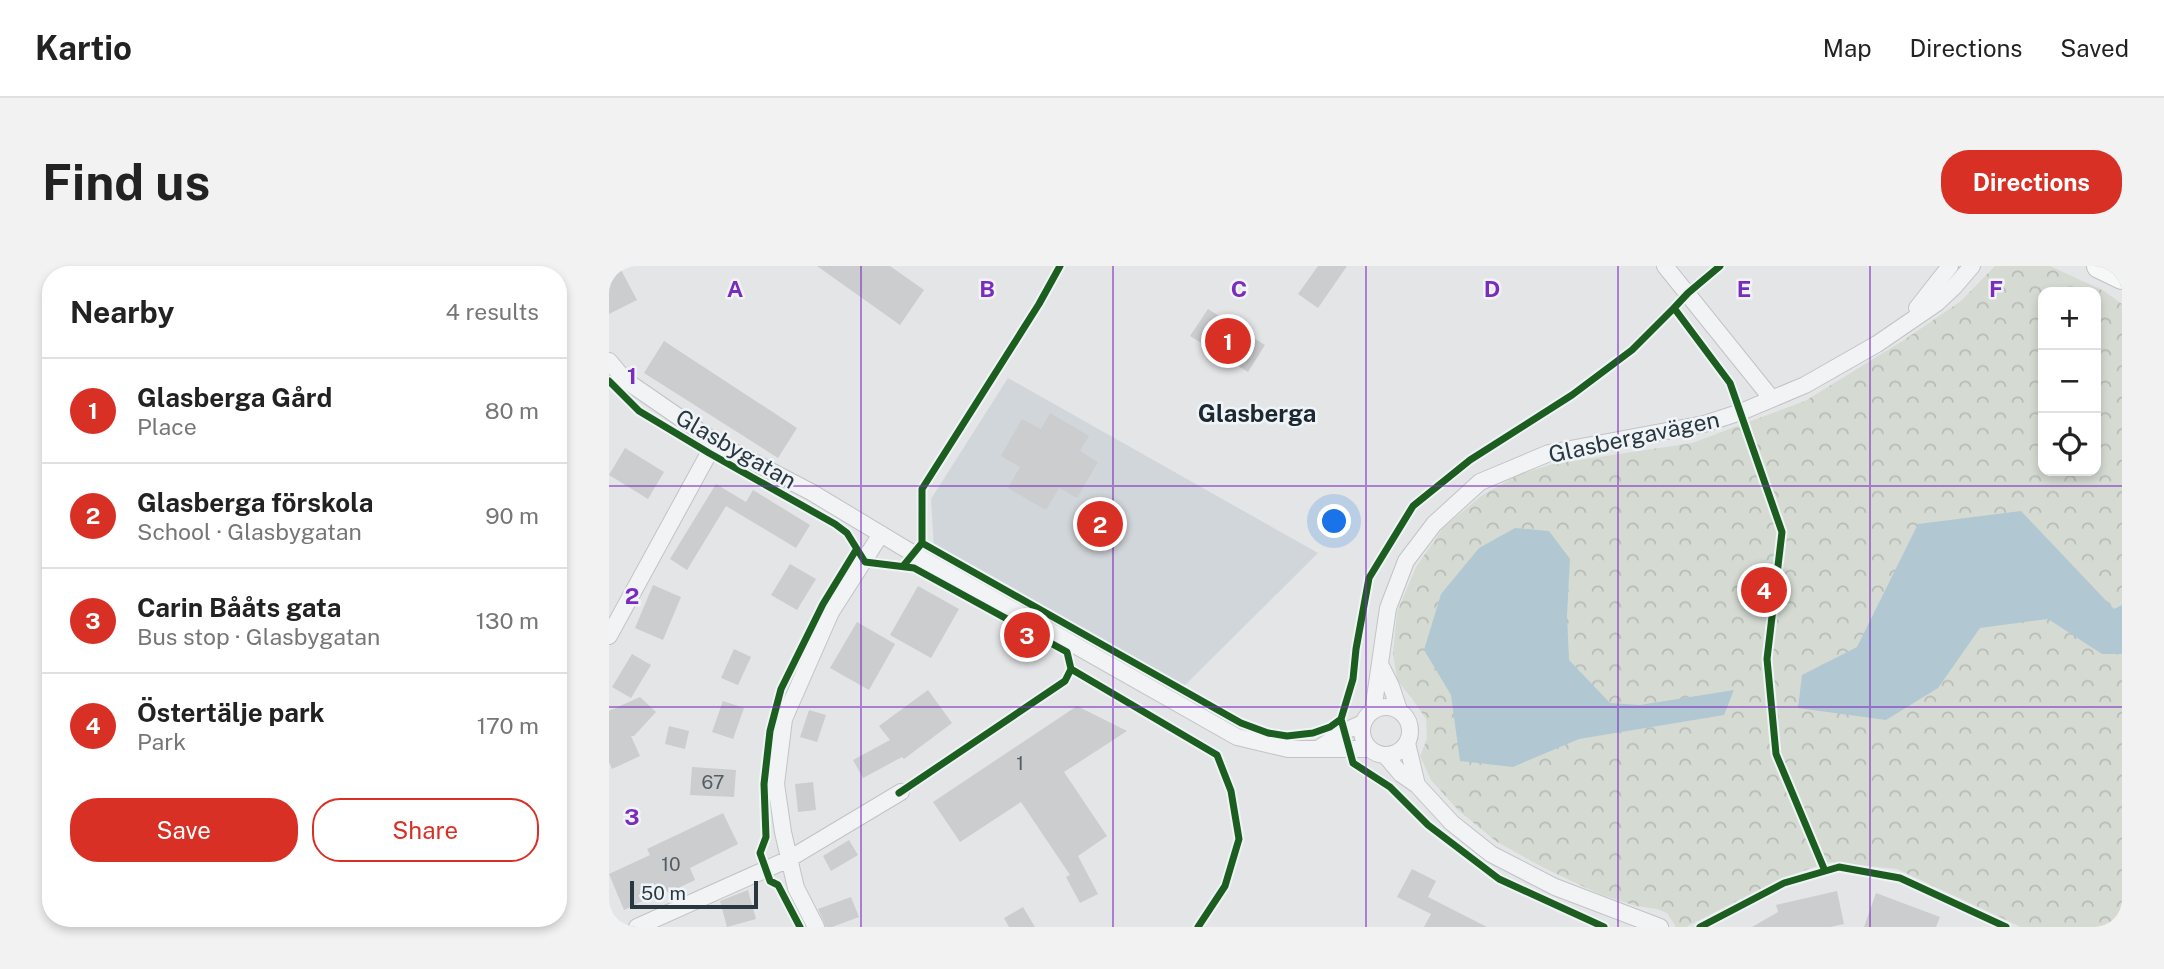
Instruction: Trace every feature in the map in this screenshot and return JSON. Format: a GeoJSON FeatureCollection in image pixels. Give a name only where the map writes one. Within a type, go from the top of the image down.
{"type":"FeatureCollection","features":[{"type":"Feature","properties":{"kind":"main road"},"geometry":{"type":"LineString","coordinates":[[2099,266],[2122,277]]}},
{"type":"Feature","properties":{"kind":"street"},"geometry":{"type":"LineString","coordinates":[[1665,266],[1772,399]]}},
{"type":"Feature","properties":{"kind":"street","name":"Glasbergavägen"},"geometry":{"type":"LineString","coordinates":[[1902,326],[1930,294],[1949,266]]}},
{"type":"Feature","properties":{"kind":"street","name":"Glasbergavägen"},"geometry":{"type":"LineString","coordinates":[[1368,717],[1380,664],[1388,608],[1406,561],[1434,524],[1480,481],[1549,453],[1704,424],[1805,385],[1877,344],[1937,303],[1972,266]]}},
{"type":"Feature","properties":{"kind":"street","name":"Glasbygatan"},"geometry":{"type":"LineString","coordinates":[[609,361],[625,380],[715,442],[811,492],[1237,737],[1288,749],[1378,752]]}},
{"type":"Feature","properties":{"kind":"street"},"geometry":{"type":"LineString","coordinates":[[609,636],[715,442]]}},
{"type":"Feature","properties":{"kind":"street"},"geometry":{"type":"LineString","coordinates":[[816,927],[796,888],[776,784],[784,719],[831,612],[881,534]]}},
{"type":"Feature","properties":{"kind":"street"},"geometry":{"type":"LineString","coordinates":[[1378,752],[1398,752],[1407,743],[1411,729],[1409,721],[1399,710],[1380,664]]}},
{"type":"Feature","properties":{"kind":"street"},"geometry":{"type":"LineString","coordinates":[[1318,749],[1386,706],[1399,710]]}},
{"type":"Feature","properties":{"kind":"street"},"geometry":{"type":"LineString","coordinates":[[1368,717],[1363,737],[1401,774],[1417,785],[1452,823],[1491,854],[1555,887],[1660,927]]}},
{"type":"Feature","properties":{"kind":"street"},"geometry":{"type":"LineString","coordinates":[[1407,743],[1417,785]]}},
{"type":"Feature","properties":{"kind":"street"},"geometry":{"type":"LineString","coordinates":[[637,927],[789,859],[901,792]]}},
{"type":"Feature","properties":{"kind":"shaded area"},"geometry":{"type":"Polygon","coordinates":[[[1008,378],[1318,553],[1182,688],[934,549],[931,499],[1008,378]]]}},
{"type":"Feature","properties":{"kind":"green space"},"geometry":{"type":"Polygon","coordinates":[[[1995,266],[2050,266],[2095,287],[2038,287],[2038,476],[2101,476],[2101,290],[2122,304],[2122,927],[2021,927],[1897,869],[1829,862],[1780,879],[1686,927],[1676,927],[1667,913],[1597,893],[1544,868],[1497,842],[1459,811],[1431,780],[1420,756],[1427,739],[1426,719],[1397,680],[1393,654],[1397,612],[1416,567],[1443,528],[1481,496],[1518,475],[1553,464],[1692,443],[1805,401],[1961,301],[1995,266]]]}},
{"type":"Feature","properties":{"kind":"water"},"geometry":{"type":"Polygon","coordinates":[[[2021,511],[2114,609],[2122,605],[2122,654],[2102,654],[2048,619],[1980,628],[1938,688],[1886,720],[1798,708],[1802,675],[1857,647],[1918,524],[2021,511]]]}},
{"type":"Feature","properties":{"kind":"water"},"geometry":{"type":"Polygon","coordinates":[[[1515,528],[1549,531],[1570,559],[1567,615],[1569,660],[1610,703],[1640,705],[1734,690],[1724,715],[1579,739],[1513,767],[1460,761],[1451,695],[1424,650],[1441,594],[1479,548],[1515,528]]]}},
{"type":"Feature","properties":{"kind":"building"},"geometry":{"type":"Polygon","coordinates":[[[609,266],[619,266],[637,300],[609,314],[609,266]]]}},
{"type":"Feature","properties":{"kind":"building"},"geometry":{"type":"Polygon","coordinates":[[[817,266],[890,266],[924,290],[900,325],[817,266]]]}},
{"type":"Feature","properties":{"kind":"building"},"geometry":{"type":"Polygon","coordinates":[[[1318,266],[1347,266],[1318,308],[1298,294],[1318,266]]]}},
{"type":"Feature","properties":{"kind":"building"},"geometry":{"type":"Polygon","coordinates":[[[1208,309],[1265,345],[1248,372],[1190,336],[1208,309]]]}},
{"type":"Feature","properties":{"kind":"building"},"geometry":{"type":"Polygon","coordinates":[[[664,341],[797,428],[778,458],[644,373],[664,341]]]}},
{"type":"Feature","properties":{"kind":"building"},"geometry":{"type":"Polygon","coordinates":[[[1050,413],[1089,436],[1080,451],[1098,462],[1077,498],[1059,488],[1046,510],[1008,488],[1020,467],[1001,456],[1022,419],[1041,429],[1050,413]]]}},
{"type":"Feature","properties":{"kind":"building"},"geometry":{"type":"Polygon","coordinates":[[[625,448],[664,472],[648,499],[609,475],[625,448]]]}},
{"type":"Feature","properties":{"kind":"building"},"geometry":{"type":"Polygon","coordinates":[[[716,484],[746,502],[753,490],[810,525],[796,548],[726,506],[687,570],[670,559],[716,484]]]}},
{"type":"Feature","properties":{"kind":"building"},"geometry":{"type":"Polygon","coordinates":[[[790,564],[816,579],[797,610],[771,595],[790,564]]]}},
{"type":"Feature","properties":{"kind":"building"},"geometry":{"type":"Polygon","coordinates":[[[653,585],[681,597],[663,640],[635,628],[653,585]]]}},
{"type":"Feature","properties":{"kind":"building"},"geometry":{"type":"Polygon","coordinates":[[[918,586],[959,609],[931,658],[890,635],[918,586]]]}},
{"type":"Feature","properties":{"kind":"building"},"geometry":{"type":"Polygon","coordinates":[[[857,622],[895,644],[869,690],[830,668],[857,622]]]}},
{"type":"Feature","properties":{"kind":"building"},"geometry":{"type":"Polygon","coordinates":[[[734,649],[751,657],[738,685],[721,678],[734,649]]]}},
{"type":"Feature","properties":{"kind":"building"},"geometry":{"type":"Polygon","coordinates":[[[632,654],[651,665],[631,698],[612,687],[632,654]]]}},
{"type":"Feature","properties":{"kind":"building"},"geometry":{"type":"Polygon","coordinates":[[[928,690],[952,723],[904,759],[902,757],[863,778],[853,760],[890,740],[879,726],[928,690]]]}},
{"type":"Feature","properties":{"kind":"building"},"geometry":{"type":"Polygon","coordinates":[[[640,697],[656,712],[631,736],[640,756],[612,769],[609,762],[609,711],[640,697]]]}},
{"type":"Feature","properties":{"kind":"building"},"geometry":{"type":"Polygon","coordinates":[[[723,701],[744,708],[733,739],[712,732],[723,701]]]}},
{"type":"Feature","properties":{"kind":"building"},"geometry":{"type":"Polygon","coordinates":[[[1077,706],[1127,731],[1064,772],[1107,836],[1078,856],[1098,894],[1080,903],[1066,877],[1070,875],[1021,802],[960,842],[933,802],[1077,706]]]}},
{"type":"Feature","properties":{"kind":"building"},"geometry":{"type":"Polygon","coordinates":[[[809,710],[826,715],[817,742],[800,737],[809,710]]]}},
{"type":"Feature","properties":{"kind":"building"},"geometry":{"type":"Polygon","coordinates":[[[669,726],[689,731],[685,749],[665,744],[669,726]]]}},
{"type":"Feature","properties":{"kind":"building"},"geometry":{"type":"Polygon","coordinates":[[[692,767],[736,770],[734,797],[690,795],[692,767]]]}},
{"type":"Feature","properties":{"kind":"building"},"geometry":{"type":"Polygon","coordinates":[[[813,782],[816,810],[798,812],[795,784],[813,782]]]}},
{"type":"Feature","properties":{"kind":"building"},"geometry":{"type":"Polygon","coordinates":[[[723,813],[738,844],[690,868],[695,880],[624,910],[609,874],[650,855],[647,849],[723,813]]]}},
{"type":"Feature","properties":{"kind":"building"},"geometry":{"type":"Polygon","coordinates":[[[849,840],[858,855],[831,871],[823,856],[849,840]]]}},
{"type":"Feature","properties":{"kind":"building"},"geometry":{"type":"Polygon","coordinates":[[[1412,869],[1436,881],[1428,897],[1487,927],[1424,927],[1431,914],[1397,897],[1412,869]]]}},
{"type":"Feature","properties":{"kind":"building"},"geometry":{"type":"Polygon","coordinates":[[[748,890],[756,919],[727,927],[720,901],[748,890]]]}},
{"type":"Feature","properties":{"kind":"building"},"geometry":{"type":"Polygon","coordinates":[[[1837,891],[1844,924],[1830,927],[1752,927],[1778,912],[1776,905],[1837,891]]]}},
{"type":"Feature","properties":{"kind":"building"},"geometry":{"type":"Polygon","coordinates":[[[1876,893],[1940,917],[1936,927],[1864,927],[1876,893]]]}},
{"type":"Feature","properties":{"kind":"building"},"geometry":{"type":"Polygon","coordinates":[[[851,897],[859,917],[826,927],[818,909],[851,897]]]}},
{"type":"Feature","properties":{"kind":"building"},"geometry":{"type":"Polygon","coordinates":[[[1023,907],[1035,927],[1009,927],[1004,918],[1023,907]]]}},
{"type":"Feature","properties":{"kind":"cycle path"},"geometry":{"type":"LineString","coordinates":[[904,565],[922,543],[922,489],[1039,304],[1060,266]]}},
{"type":"Feature","properties":{"kind":"cycle path"},"geometry":{"type":"LineString","coordinates":[[1720,266],[1674,308],[1730,383],[1782,532],[1767,659],[1776,754],[1825,871]]}},
{"type":"Feature","properties":{"kind":"cycle path"},"geometry":{"type":"LineString","coordinates":[[922,543],[1241,723],[1268,733],[1287,736],[1313,733],[1330,727],[1341,719],[1353,679],[1369,578],[1413,506],[1470,460],[1572,395],[1632,350],[1674,308]]}},
{"type":"Feature","properties":{"kind":"cycle path"},"geometry":{"type":"LineString","coordinates":[[609,381],[639,411],[835,524],[847,533],[865,562],[914,568],[1067,652],[1071,669],[1065,681],[899,793]]}},
{"type":"Feature","properties":{"kind":"cycle path"},"geometry":{"type":"LineString","coordinates":[[800,927],[778,885],[770,881],[760,853],[766,837],[764,784],[770,731],[781,689],[823,604],[856,550]]}},
{"type":"Feature","properties":{"kind":"cycle path"},"geometry":{"type":"LineString","coordinates":[[1071,669],[1217,755],[1231,791],[1239,839],[1225,886],[1198,927]]}},
{"type":"Feature","properties":{"kind":"cycle path"},"geometry":{"type":"LineString","coordinates":[[1341,719],[1353,763],[1390,787],[1428,825],[1499,879],[1604,927]]}},
{"type":"Feature","properties":{"kind":"cycle path"},"geometry":{"type":"LineString","coordinates":[[1700,927],[1784,883],[1839,867],[1900,878],[2006,927]]}},
{"type":"Feature","properties":{"kind":"place","name":"Glasberga Gård"},"geometry":{"type":"Point","coordinates":[1228,341]}},
{"type":"Feature","properties":{"kind":"place","name":"Glasberga förskola"},"geometry":{"type":"Point","coordinates":[1100,524]}},
{"type":"Feature","properties":{"kind":"place","name":"Östertälje park"},"geometry":{"type":"Point","coordinates":[1764,590]}},
{"type":"Feature","properties":{"kind":"place","name":"Carin Bååts gata"},"geometry":{"type":"Point","coordinates":[1027,635]}},
{"type":"Feature","properties":{"kind":"district","name":"Glasberga"},"geometry":{"type":"Point","coordinates":[1257,414]}}]}
